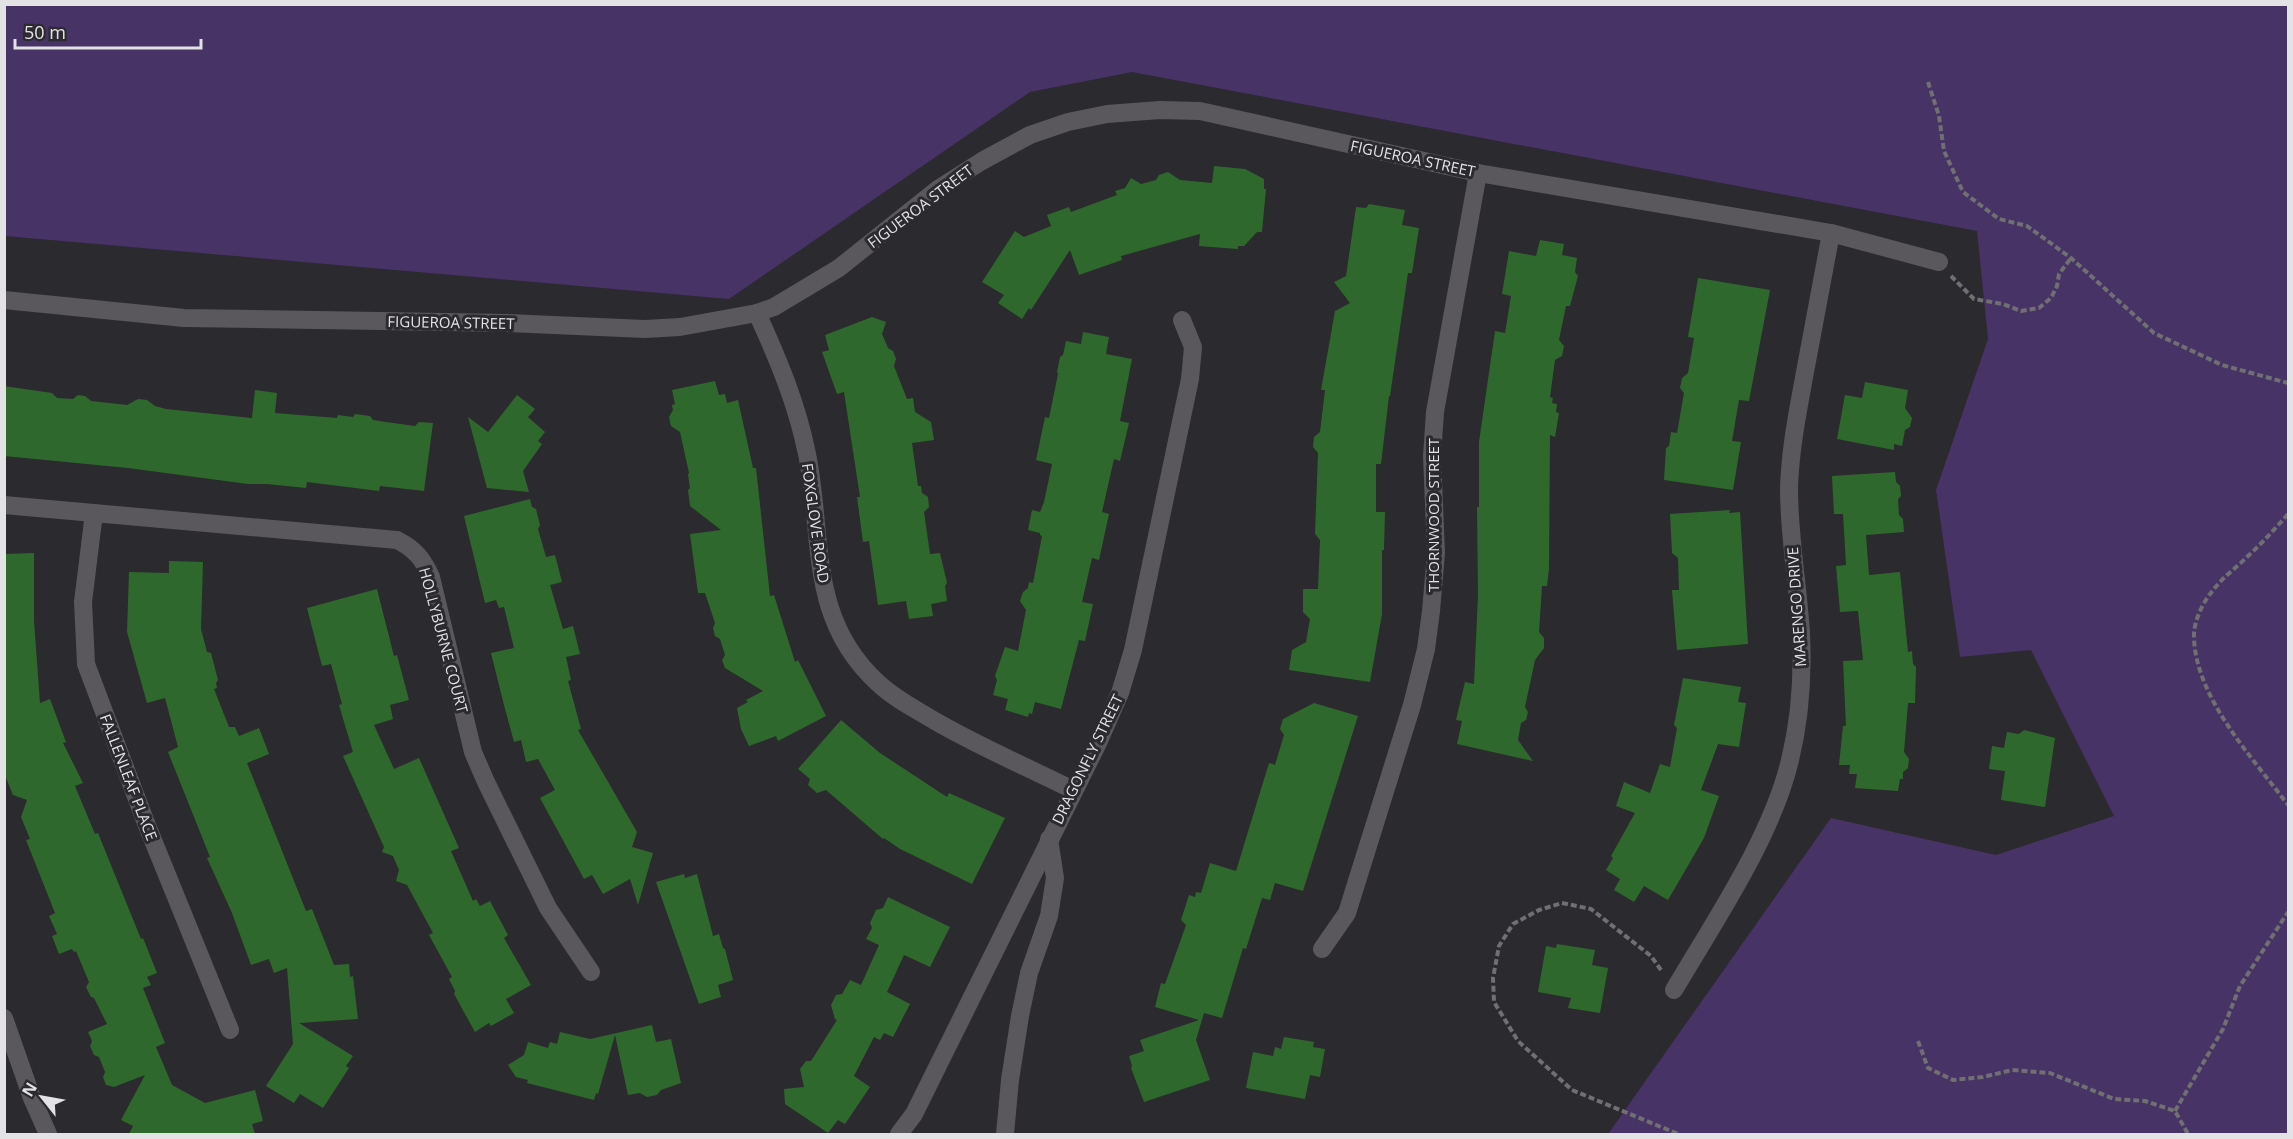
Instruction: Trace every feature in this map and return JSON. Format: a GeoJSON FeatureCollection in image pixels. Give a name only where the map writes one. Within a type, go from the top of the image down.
{"type":"FeatureCollection","features":[{"type":"Feature","properties":{"kind":"street","name":"FIGUEROA STREET"},"geometry":{"type":"LineString","coordinates":[[4,300],[184,318],[506,323],[645,329],[680,327],[757,313],[774,307],[839,268],[938,189],[982,161],[1030,135],[1068,122],[1107,114],[1160,110],[1200,111],[1478,173],[1831,233],[1939,262]]}},
{"type":"Feature","properties":{"kind":"street","name":"THORNWOOD STREET"},"geometry":{"type":"LineString","coordinates":[[1322,949],[1347,913],[1412,705],[1426,649],[1436,553],[1432,456],[1435,412],[1478,173]]}},
{"type":"Feature","properties":{"kind":"street","name":"MARENGO DRIVE"},"geometry":{"type":"LineString","coordinates":[[1674,990],[1754,852],[1778,798],[1790,760],[1799,709],[1801,671],[1801,632],[1791,537],[1789,488],[1792,439],[1831,233]]}},
{"type":"Feature","properties":{"kind":"street","name":"FOXGLOVE ROAD"},"geometry":{"type":"LineString","coordinates":[[757,313],[781,367],[800,423],[813,492],[819,563],[829,606],[841,634],[857,660],[878,683],[902,702],[974,744],[1073,790]]}},
{"type":"Feature","properties":{"kind":"street","name":"DRAGONFLY STREET"},"geometry":{"type":"LineString","coordinates":[[899,1134],[914,1114],[1098,743],[1120,693],[1133,650],[1190,379],[1193,347],[1182,320]]}},
{"type":"Feature","properties":{"kind":"street","name":"HOLLYBURNE COURT"},"geometry":{"type":"LineString","coordinates":[[4,505],[398,540],[413,548],[424,561],[430,577],[473,752],[548,908],[591,972]]}},
{"type":"Feature","properties":{"kind":"street","name":"FALLENLEAF PLACE"},"geometry":{"type":"LineString","coordinates":[[94,513],[83,602],[86,664],[146,823],[230,1030]]}},
{"type":"Feature","properties":{"kind":"street"},"geometry":{"type":"LineString","coordinates":[[1005,1134],[1010,1080],[1020,1016],[1029,973],[1048,916],[1054,878],[1049,839]]}},
{"type":"Feature","properties":{"kind":"street"},"geometry":{"type":"LineString","coordinates":[[4,1018],[32,1098],[48,1134]]}},
{"type":"Feature","properties":{"kind":"path"},"geometry":{"type":"LineString","coordinates":[[1928,82],[1939,116],[1944,151],[1962,192],[1999,219],[2027,226],[2071,258],[2154,333],[2222,365],[2289,383]]}},
{"type":"Feature","properties":{"kind":"path"},"geometry":{"type":"LineString","coordinates":[[1939,262],[1974,299],[2002,304],[2021,311],[2039,308],[2051,298],[2057,286],[2059,274],[2071,258]]}},
{"type":"Feature","properties":{"kind":"path"},"geometry":{"type":"LineString","coordinates":[[2289,514],[2267,539],[2215,587],[2199,611],[2194,637],[2199,671],[2214,700],[2240,743],[2289,805]]}},
{"type":"Feature","properties":{"kind":"path"},"geometry":{"type":"LineString","coordinates":[[1674,990],[1651,956],[1628,936],[1591,909],[1562,903],[1539,910],[1513,924],[1499,946],[1493,978],[1494,1002],[1518,1041],[1572,1090],[1678,1134]]}},
{"type":"Feature","properties":{"kind":"path"},"geometry":{"type":"LineString","coordinates":[[2175,1111],[2223,1029],[2240,986],[2289,912]]}},
{"type":"Feature","properties":{"kind":"path"},"geometry":{"type":"LineString","coordinates":[[1918,1041],[1929,1068],[1953,1080],[1983,1077],[2012,1070],[2050,1073],[2114,1099],[2145,1101],[2175,1111],[2188,1134]]}},
{"type":"Feature","properties":{"kind":"shaded area"},"geometry":{"type":"Polygon","coordinates":[[[4,5],[2288,5],[2288,1134],[1608,1134],[1831,818],[1996,855],[2114,816],[2031,650],[1960,657],[1936,490],[1988,339],[1977,231],[1132,72],[1030,92],[729,299],[5,236],[4,5]]]}},
{"type":"Feature","properties":{"kind":"building"},"geometry":{"type":"Polygon","coordinates":[[[1214,166],[1245,169],[1264,179],[1264,189],[1266,189],[1262,232],[1257,232],[1244,246],[1238,246],[1238,249],[1199,246],[1200,234],[1121,256],[1122,260],[1079,275],[1070,250],[1031,310],[1029,308],[1022,319],[998,303],[1004,295],[982,282],[1015,231],[1024,237],[1051,226],[1047,215],[1069,207],[1071,212],[1117,195],[1115,191],[1125,188],[1131,178],[1141,184],[1156,180],[1159,175],[1168,172],[1180,180],[1212,183],[1214,166]]]}},
{"type":"Feature","properties":{"kind":"building"},"geometry":{"type":"Polygon","coordinates":[[[1369,204],[1405,210],[1402,225],[1419,228],[1412,273],[1408,273],[1381,464],[1376,464],[1376,512],[1385,512],[1384,550],[1382,550],[1382,614],[1370,682],[1289,670],[1292,650],[1306,642],[1310,619],[1303,612],[1303,589],[1318,589],[1320,540],[1315,534],[1318,453],[1313,447],[1314,437],[1320,432],[1325,390],[1321,390],[1335,311],[1350,303],[1334,282],[1346,276],[1356,207],[1366,208],[1369,204]]]}},
{"type":"Feature","properties":{"kind":"building"},"geometry":{"type":"Polygon","coordinates":[[[1540,240],[1564,244],[1562,255],[1577,258],[1575,272],[1578,276],[1570,306],[1566,306],[1559,340],[1564,346],[1562,356],[1555,360],[1550,397],[1553,398],[1552,403],[1557,404],[1556,412],[1559,413],[1555,437],[1550,435],[1549,568],[1547,586],[1542,586],[1539,632],[1544,638],[1544,648],[1535,660],[1525,707],[1528,712],[1526,720],[1521,723],[1518,740],[1533,761],[1457,744],[1462,721],[1456,720],[1465,682],[1474,684],[1478,595],[1479,442],[1495,331],[1505,333],[1511,296],[1502,294],[1509,251],[1536,256],[1540,240]]]}},
{"type":"Feature","properties":{"kind":"building"},"geometry":{"type":"Polygon","coordinates":[[[1698,278],[1770,290],[1749,401],[1739,400],[1732,441],[1741,442],[1733,490],[1664,480],[1666,448],[1669,446],[1671,432],[1677,433],[1684,393],[1680,388],[1682,378],[1688,373],[1694,338],[1688,337],[1698,278]]]}},
{"type":"Feature","properties":{"kind":"building"},"geometry":{"type":"Polygon","coordinates":[[[872,317],[886,322],[882,334],[888,348],[893,351],[896,359],[894,366],[907,399],[913,398],[915,412],[931,422],[934,440],[912,443],[918,486],[921,486],[922,493],[928,497],[929,507],[924,512],[930,554],[940,553],[947,583],[945,586],[947,601],[931,604],[933,616],[909,619],[906,601],[878,605],[869,541],[863,542],[857,497],[860,497],[844,392],[837,394],[822,352],[829,350],[825,335],[872,317]]]}},
{"type":"Feature","properties":{"kind":"building"},"geometry":{"type":"Polygon","coordinates":[[[1083,332],[1109,337],[1106,354],[1132,359],[1120,421],[1129,423],[1120,461],[1114,459],[1102,512],[1109,514],[1099,560],[1092,558],[1082,602],[1093,604],[1085,641],[1079,640],[1061,709],[1035,702],[1032,714],[1029,713],[1028,717],[1005,710],[1008,699],[993,695],[997,680],[995,676],[1005,647],[1018,651],[1026,610],[1020,601],[1029,582],[1033,583],[1042,536],[1040,533],[1028,530],[1032,510],[1040,512],[1044,502],[1052,464],[1036,460],[1045,417],[1049,418],[1060,357],[1063,355],[1066,341],[1081,344],[1083,332]]]}},
{"type":"Feature","properties":{"kind":"building"},"geometry":{"type":"Polygon","coordinates":[[[715,381],[719,395],[725,394],[727,403],[738,400],[753,468],[756,468],[770,596],[774,595],[795,662],[798,660],[826,716],[778,741],[776,736],[749,746],[741,729],[737,708],[763,691],[725,668],[722,660],[725,655],[720,639],[715,636],[713,628],[715,623],[705,593],[698,593],[690,534],[721,530],[690,506],[689,473],[680,432],[671,426],[669,417],[673,410],[672,405],[675,404],[672,390],[715,381]]]}},
{"type":"Feature","properties":{"kind":"building"},"geometry":{"type":"Polygon","coordinates":[[[1865,382],[1908,390],[1905,408],[1912,418],[1910,427],[1905,430],[1902,446],[1894,444],[1894,450],[1837,439],[1845,395],[1862,398],[1865,382]]]}},
{"type":"Feature","properties":{"kind":"building"},"geometry":{"type":"Polygon","coordinates":[[[4,386],[52,393],[57,398],[73,399],[78,395],[85,396],[91,401],[127,405],[138,399],[147,400],[155,406],[166,409],[252,418],[255,390],[277,393],[275,413],[337,418],[338,415],[353,417],[355,414],[370,416],[373,420],[415,426],[419,422],[433,423],[424,491],[380,486],[379,491],[307,482],[306,488],[248,484],[128,468],[4,456],[4,386]]]}},
{"type":"Feature","properties":{"kind":"building"},"geometry":{"type":"Polygon","coordinates":[[[517,395],[535,409],[528,417],[545,432],[538,441],[542,444],[523,471],[529,492],[487,488],[468,417],[488,432],[517,395]]]}},
{"type":"Feature","properties":{"kind":"building"},"geometry":{"type":"Polygon","coordinates":[[[1895,472],[1896,482],[1900,486],[1899,515],[1903,519],[1904,532],[1866,535],[1869,575],[1900,572],[1908,652],[1912,651],[1913,664],[1916,667],[1915,703],[1908,703],[1904,752],[1909,759],[1908,768],[1903,772],[1898,791],[1855,788],[1857,774],[1849,774],[1850,765],[1839,765],[1843,726],[1846,726],[1843,661],[1863,660],[1858,611],[1840,612],[1836,566],[1846,565],[1843,514],[1834,514],[1832,476],[1895,472]]]}},
{"type":"Feature","properties":{"kind":"building"},"geometry":{"type":"Polygon","coordinates":[[[530,499],[532,507],[536,509],[540,525],[538,529],[546,557],[555,555],[562,582],[550,585],[563,629],[573,626],[580,654],[566,657],[571,680],[568,681],[581,729],[578,730],[637,832],[632,847],[653,853],[638,905],[630,879],[603,894],[592,875],[584,879],[540,798],[555,790],[538,759],[526,762],[521,740],[514,742],[504,705],[491,653],[514,648],[504,607],[499,608],[496,600],[485,603],[464,516],[530,499]]]}},
{"type":"Feature","properties":{"kind":"building"},"geometry":{"type":"Polygon","coordinates":[[[1730,510],[1729,513],[1740,512],[1748,644],[1677,650],[1672,590],[1679,590],[1678,558],[1672,553],[1670,514],[1730,510]]]}},
{"type":"Feature","properties":{"kind":"building"},"geometry":{"type":"Polygon","coordinates":[[[34,553],[34,621],[40,703],[50,699],[66,742],[63,743],[83,783],[75,786],[95,834],[98,833],[157,973],[147,977],[151,985],[143,988],[165,1043],[156,1047],[172,1085],[205,1103],[255,1090],[263,1121],[252,1124],[255,1134],[129,1134],[133,1126],[121,1120],[145,1075],[114,1087],[106,1085],[103,1077],[105,1072],[99,1057],[94,1055],[90,1046],[92,1041],[88,1032],[107,1024],[86,987],[89,982],[76,951],[72,949],[59,954],[52,936],[57,934],[49,916],[55,913],[26,840],[30,839],[21,817],[27,800],[13,795],[4,773],[4,554],[34,553]]]}},
{"type":"Feature","properties":{"kind":"building"},"geometry":{"type":"Polygon","coordinates":[[[169,561],[203,562],[201,629],[207,652],[211,653],[218,680],[217,688],[214,689],[229,727],[235,727],[239,736],[259,728],[269,754],[247,763],[306,911],[312,909],[334,965],[349,964],[350,977],[353,976],[358,1019],[299,1023],[353,1056],[346,1066],[349,1068],[323,1108],[300,1094],[294,1103],[266,1086],[293,1044],[287,968],[274,973],[269,959],[251,965],[232,913],[207,858],[210,857],[168,752],[178,747],[165,698],[147,703],[127,632],[129,572],[169,573],[169,561]]]}},
{"type":"Feature","properties":{"kind":"building"},"geometry":{"type":"Polygon","coordinates":[[[377,589],[394,656],[397,655],[409,700],[390,705],[393,719],[374,725],[394,769],[419,758],[459,848],[451,851],[473,901],[476,899],[480,906],[490,901],[508,935],[504,938],[531,985],[506,999],[514,1013],[491,1026],[489,1023],[475,1032],[454,994],[455,991],[449,979],[452,977],[429,935],[433,933],[407,885],[396,881],[399,870],[393,856],[382,852],[384,847],[343,756],[353,752],[339,705],[342,704],[331,664],[322,666],[307,608],[377,589]]]}},
{"type":"Feature","properties":{"kind":"building"},"geometry":{"type":"Polygon","coordinates":[[[1683,678],[1741,687],[1738,702],[1746,703],[1739,747],[1718,744],[1701,790],[1719,796],[1704,838],[1668,900],[1644,886],[1634,902],[1614,890],[1620,879],[1606,870],[1613,858],[1611,856],[1635,813],[1616,806],[1624,782],[1650,793],[1660,764],[1670,767],[1677,728],[1674,725],[1683,678]]]}},
{"type":"Feature","properties":{"kind":"building"},"geometry":{"type":"Polygon","coordinates":[[[1314,703],[1358,716],[1303,891],[1275,883],[1270,900],[1262,898],[1246,949],[1243,948],[1222,1018],[1204,1013],[1196,1040],[1210,1080],[1144,1102],[1131,1068],[1129,1056],[1144,1051],[1140,1040],[1199,1020],[1155,1007],[1161,983],[1165,984],[1186,925],[1181,920],[1189,895],[1195,897],[1196,892],[1201,893],[1210,863],[1236,871],[1269,763],[1275,765],[1284,735],[1280,729],[1283,719],[1314,703]]]}},
{"type":"Feature","properties":{"kind":"building"},"geometry":{"type":"Polygon","coordinates":[[[841,720],[880,753],[947,797],[949,793],[1005,818],[972,884],[883,839],[826,790],[817,793],[808,785],[810,779],[798,769],[841,720]]]}},
{"type":"Feature","properties":{"kind":"building"},"geometry":{"type":"Polygon","coordinates":[[[2024,730],[2055,738],[2045,807],[2001,800],[2005,771],[1989,769],[1992,746],[2004,748],[2007,732],[2019,734],[2024,730]]]}},
{"type":"Feature","properties":{"kind":"building"},"geometry":{"type":"Polygon","coordinates":[[[684,874],[685,878],[697,874],[713,936],[719,934],[733,980],[718,985],[721,997],[699,1004],[656,882],[684,874]]]}},
{"type":"Feature","properties":{"kind":"building"},"geometry":{"type":"Polygon","coordinates":[[[888,897],[950,927],[930,967],[904,955],[887,992],[910,1004],[893,1037],[884,1033],[880,1040],[874,1037],[854,1076],[870,1087],[845,1124],[838,1120],[828,1133],[785,1104],[784,1089],[804,1087],[800,1069],[806,1061],[811,1061],[837,1020],[831,1005],[836,995],[842,994],[850,980],[861,985],[879,945],[866,939],[872,928],[870,923],[876,910],[883,908],[888,897]]]}},
{"type":"Feature","properties":{"kind":"building"},"geometry":{"type":"Polygon","coordinates":[[[1557,944],[1595,950],[1592,965],[1608,968],[1600,1013],[1568,1008],[1571,998],[1538,992],[1546,946],[1556,948],[1557,944]]]}},
{"type":"Feature","properties":{"kind":"building"},"geometry":{"type":"Polygon","coordinates":[[[652,1025],[656,1042],[671,1039],[681,1083],[661,1090],[657,1095],[647,1097],[640,1093],[628,1095],[615,1035],[598,1094],[596,1093],[594,1100],[527,1083],[528,1080],[516,1077],[508,1065],[524,1055],[528,1042],[548,1048],[550,1042],[557,1044],[560,1032],[590,1039],[652,1025]]]}},
{"type":"Feature","properties":{"kind":"building"},"geometry":{"type":"Polygon","coordinates":[[[1284,1037],[1314,1042],[1313,1047],[1325,1049],[1320,1077],[1310,1075],[1305,1099],[1246,1088],[1253,1052],[1273,1056],[1275,1047],[1281,1049],[1284,1037]]]}}]}
